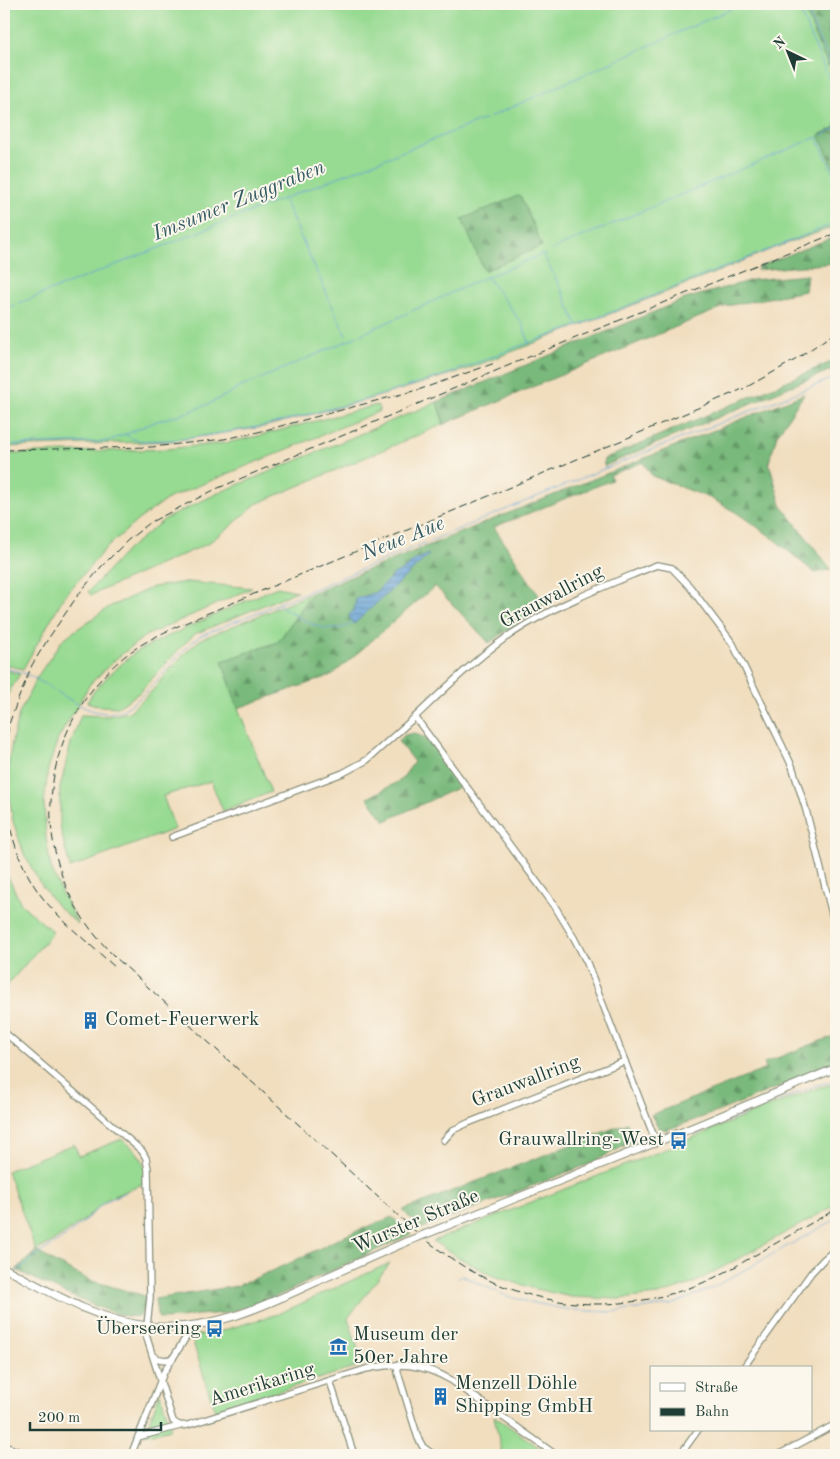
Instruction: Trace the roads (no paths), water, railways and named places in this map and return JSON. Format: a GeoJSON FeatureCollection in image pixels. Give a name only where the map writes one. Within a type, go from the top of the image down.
{"type":"FeatureCollection","features":[{"type":"Feature","properties":{"kind":"main road","name":"Wurster Straße"},"geometry":{"type":"LineString","coordinates":[[4,1268],[103,1316],[147,1326],[173,1327],[213,1322],[275,1301],[406,1242],[836,1068]]}},
{"type":"Feature","properties":{"kind":"street","name":"Grauwallring"},"geometry":{"type":"LineString","coordinates":[[415,717],[481,657],[526,624],[571,600],[649,568],[657,565],[672,568],[690,587],[733,644],[781,741],[803,799],[836,930]]}},
{"type":"Feature","properties":{"kind":"street"},"geometry":{"type":"LineString","coordinates":[[172,837],[343,773],[367,760],[415,717],[564,920],[587,963],[656,1142]]}},
{"type":"Feature","properties":{"kind":"street"},"geometry":{"type":"LineString","coordinates":[[4,1032],[142,1151],[146,1158],[148,1169],[150,1298],[146,1335],[173,1421],[180,1426]]}},
{"type":"Feature","properties":{"kind":"street","name":"Grauwallring"},"geometry":{"type":"LineString","coordinates":[[444,1140],[453,1130],[468,1123],[625,1061]]}},
{"type":"Feature","properties":{"kind":"street"},"geometry":{"type":"LineString","coordinates":[[744,1366],[811,1273],[824,1258],[836,1249]]}},
{"type":"Feature","properties":{"kind":"street"},"geometry":{"type":"LineString","coordinates":[[131,1455],[164,1372],[192,1325]]}},
{"type":"Feature","properties":{"kind":"street"},"geometry":{"type":"LineString","coordinates":[[153,1356],[164,1360],[173,1358]]}},
{"type":"Feature","properties":{"kind":"street"},"geometry":{"type":"LineString","coordinates":[[398,1365],[398,1373],[418,1438],[423,1447],[434,1455]]}},
{"type":"Feature","properties":{"kind":"street","name":"Amerikaring"},"geometry":{"type":"LineString","coordinates":[[138,1437],[366,1369],[398,1365],[416,1366],[435,1371],[451,1380],[556,1455]]}},
{"type":"Feature","properties":{"kind":"street"},"geometry":{"type":"LineString","coordinates":[[330,1381],[354,1455]]}},
{"type":"Feature","properties":{"kind":"street"},"geometry":{"type":"LineString","coordinates":[[778,1455],[836,1424]]}},
{"type":"Feature","properties":{"kind":"street"},"geometry":{"type":"LineString","coordinates":[[680,1455],[697,1432]]}},
{"type":"Feature","properties":{"kind":"street"},"geometry":{"type":"LineString","coordinates":[[4,1446],[28,1455]]}},
{"type":"Feature","properties":{"kind":"water"},"geometry":{"type":"Polygon","coordinates":[[[428,554],[354,624],[352,622],[349,615],[354,610],[356,599],[376,592],[394,574],[403,570],[416,559],[428,554]]]}},
{"type":"Feature","properties":{"kind":"waterway","name":"Imsumer Zuggraben"},"geometry":{"type":"LineString","coordinates":[[490,117],[742,4]]}},
{"type":"Feature","properties":{"kind":"waterway"},"geometry":{"type":"LineString","coordinates":[[797,4],[836,95]]}},
{"type":"Feature","properties":{"kind":"waterway"},"geometry":{"type":"LineString","coordinates":[[805,4],[820,42],[836,74]]}},
{"type":"Feature","properties":{"kind":"waterway","name":"Imsumer Zuggraben"},"geometry":{"type":"LineString","coordinates":[[4,309],[485,119]]}},
{"type":"Feature","properties":{"kind":"waterway"},"geometry":{"type":"LineString","coordinates":[[822,135],[836,128]]}},
{"type":"Feature","properties":{"kind":"waterway"},"geometry":{"type":"LineString","coordinates":[[551,250],[817,137],[836,179]]}},
{"type":"Feature","properties":{"kind":"waterway"},"geometry":{"type":"LineString","coordinates":[[284,200],[346,336]]}},
{"type":"Feature","properties":{"kind":"waterway"},"geometry":{"type":"LineString","coordinates":[[13,445],[98,442],[108,441],[125,434],[133,439],[143,441],[198,437],[264,426],[375,397],[448,374],[577,326],[836,223]]}},
{"type":"Feature","properties":{"kind":"waterway"},"geometry":{"type":"LineString","coordinates":[[126,434],[157,421],[186,413],[211,403],[239,388],[475,282],[543,254],[577,325]]}},
{"type":"Feature","properties":{"kind":"waterway"},"geometry":{"type":"LineString","coordinates":[[488,278],[523,325],[529,343]]}},
{"type":"Feature","properties":{"kind":"waterway","name":"Neue Aue"},"geometry":{"type":"LineString","coordinates":[[4,669],[19,671],[35,678],[82,706],[98,712],[114,712],[129,706],[139,698],[157,681],[181,653],[200,636],[616,464],[836,377]]}},
{"type":"Feature","properties":{"kind":"waterway"},"geometry":{"type":"LineString","coordinates":[[279,605],[306,621],[324,628],[334,629],[353,623]]}},
{"type":"Feature","properties":{"kind":"waterway"},"geometry":{"type":"LineString","coordinates":[[695,1134],[820,1084],[836,1082]]}},
{"type":"Feature","properties":{"kind":"waterway"},"geometry":{"type":"LineString","coordinates":[[16,1272],[36,1255],[84,1222],[101,1205],[126,1192]]}},
{"type":"Feature","properties":{"kind":"waterway"},"geometry":{"type":"LineString","coordinates":[[458,1278],[463,1276],[504,1295],[570,1310],[611,1312],[671,1305],[712,1288],[836,1219]]}},
{"type":"Feature","properties":{"kind":"waterway"},"geometry":{"type":"LineString","coordinates":[[4,1283],[12,1277]]}},
{"type":"Feature","properties":{"kind":"railway"},"geometry":{"type":"LineString","coordinates":[[4,759],[9,724],[17,702],[32,665],[48,639],[78,595],[101,567],[128,540],[151,522],[216,489],[531,356],[836,233]]}},
{"type":"Feature","properties":{"kind":"railway"},"geometry":{"type":"LineString","coordinates":[[836,332],[795,360],[745,388],[206,614],[164,632],[134,649],[103,677],[85,700],[70,726],[60,753],[53,781],[51,811],[53,841],[64,882],[75,905],[105,947],[414,1230],[452,1259],[482,1277],[518,1292],[570,1302],[596,1304],[648,1299],[674,1293],[715,1277],[836,1209]]}},
{"type":"Feature","properties":{"kind":"railway"},"geometry":{"type":"LineString","coordinates":[[4,450],[152,447],[224,439],[258,432],[421,389],[495,363]]}},
{"type":"Feature","properties":{"kind":"railway"},"geometry":{"type":"LineString","coordinates":[[4,793],[17,851],[37,890],[62,919],[116,968]]}},
{"type":"Feature","properties":{"kind":"place","name":"Comet-Feuerwerk"},"geometry":{"type":"Point","coordinates":[91,1020]}},
{"type":"Feature","properties":{"kind":"place","name":"Grauwallring-West"},"geometry":{"type":"Point","coordinates":[678,1140]}},
{"type":"Feature","properties":{"kind":"place","name":"Überseering"},"geometry":{"type":"Point","coordinates":[215,1329]}},
{"type":"Feature","properties":{"kind":"place","name":"Museum der 50er Jahre"},"geometry":{"type":"Point","coordinates":[339,1347]}},
{"type":"Feature","properties":{"kind":"place","name":"Menzell Döhle Shipping GmbH"},"geometry":{"type":"Point","coordinates":[441,1396]}}]}
